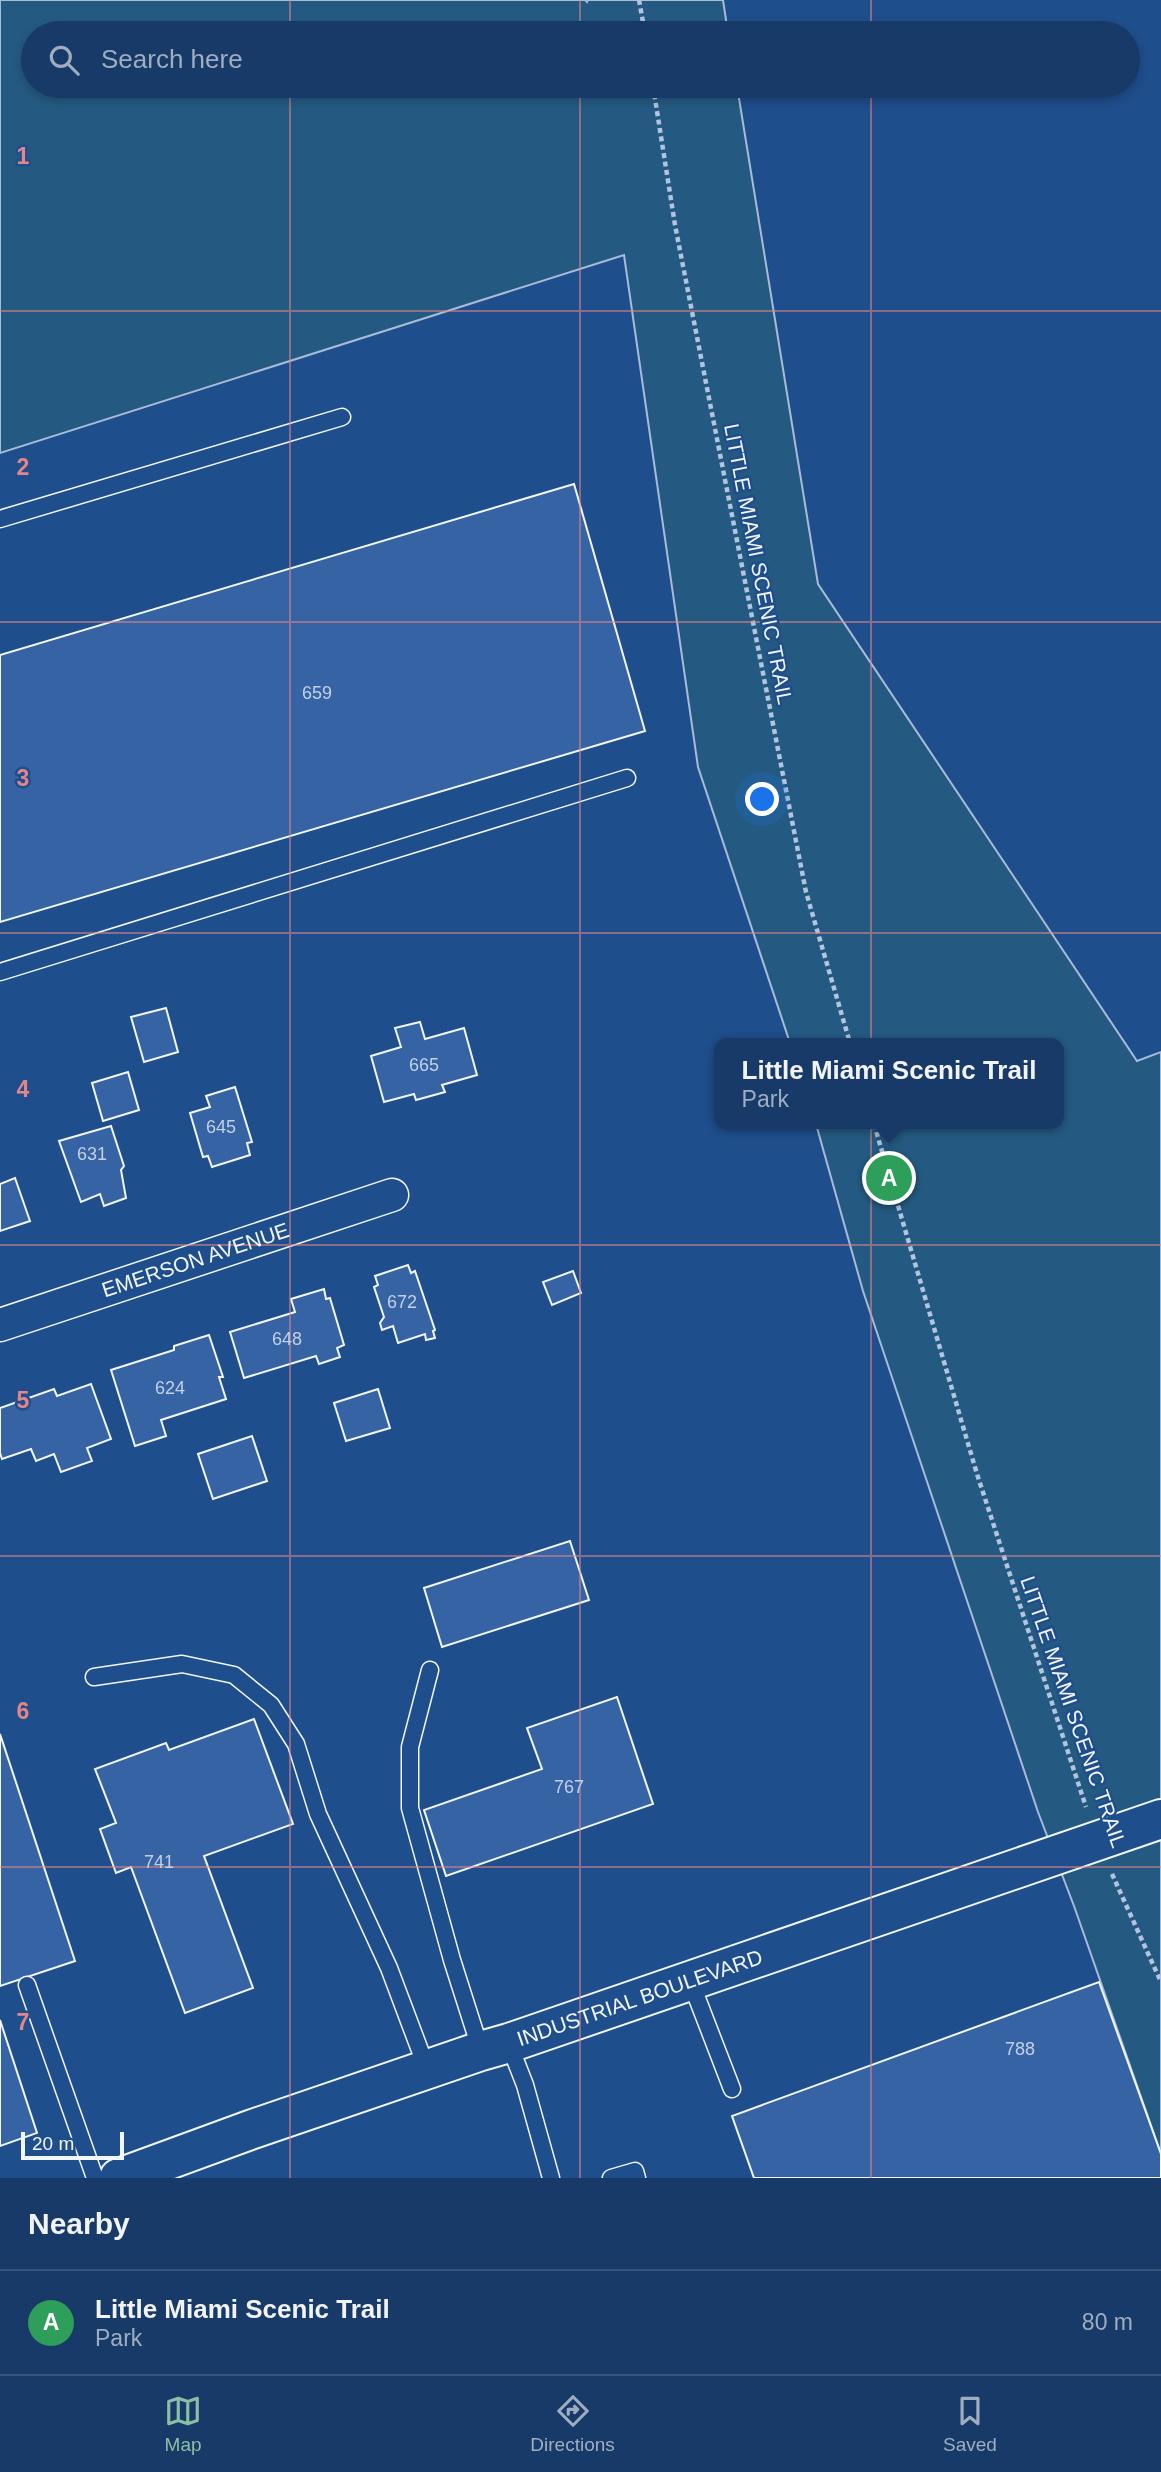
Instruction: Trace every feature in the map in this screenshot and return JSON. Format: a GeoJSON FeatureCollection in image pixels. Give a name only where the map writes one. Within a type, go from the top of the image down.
{"type":"FeatureCollection","features":[{"type":"Feature","properties":{"kind":"street","name":"EMERSON AVENUE"},"geometry":{"type":"LineString","coordinates":[[0,1325],[392,1195]]}},
{"type":"Feature","properties":{"kind":"street","name":"INDUSTRIAL BOULEVARD"},"geometry":{"type":"LineString","coordinates":[[119,2178],[427,2069],[1161,1819]]}},
{"type":"Feature","properties":{"kind":"lane"},"geometry":{"type":"LineString","coordinates":[[0,519],[342,417]]}},
{"type":"Feature","properties":{"kind":"lane"},"geometry":{"type":"LineString","coordinates":[[0,972],[627,778]]}},
{"type":"Feature","properties":{"kind":"lane"},"geometry":{"type":"LineString","coordinates":[[94,1676],[182,1664],[234,1675],[271,1704],[296,1744],[318,1814],[389,1968],[427,2069]]}},
{"type":"Feature","properties":{"kind":"lane"},"geometry":{"type":"LineString","coordinates":[[430,1671],[410,1747],[410,1808],[452,1960],[495,2047],[525,2085],[551,2178]]}},
{"type":"Feature","properties":{"kind":"lane"},"geometry":{"type":"LineString","coordinates":[[690,1980],[732,2089]]}},
{"type":"Feature","properties":{"kind":"lane"},"geometry":{"type":"LineString","coordinates":[[27,1985],[95,2178]]}},
{"type":"Feature","properties":{"kind":"lane"},"geometry":{"type":"LineString","coordinates":[[611,2178],[635,2171],[637,2178]]}},
{"type":"Feature","properties":{"kind":"path"},"geometry":{"type":"LineString","coordinates":[[639,0],[643,21]]}},
{"type":"Feature","properties":{"kind":"path","name":"LITTLE MIAMI SCENIC TRAIL"},"geometry":{"type":"LineString","coordinates":[[655,98],[675,226],[806,892],[849,1038]]}},
{"type":"Feature","properties":{"kind":"path","name":"LITTLE MIAMI SCENIC TRAIL"},"geometry":{"type":"LineString","coordinates":[[875,1129],[977,1474],[1097,1840],[1161,1982]]}},
{"type":"Feature","properties":{"kind":"shaded area"},"geometry":{"type":"Polygon","coordinates":[[[0,0],[723,0],[726,21],[21,21],[21,98],[739,98],[818,584],[1137,1061],[1161,1052],[1161,2154],[1038,1812],[863,1291],[817,1129],[1064,1129],[1064,1038],[788,1038],[698,767],[624,255],[0,453],[0,0]]]}},
{"type":"Feature","properties":{"kind":"building"},"geometry":{"type":"Polygon","coordinates":[[[574,484],[645,731],[0,922],[0,655],[574,484]]]}},
{"type":"Feature","properties":{"kind":"building"},"geometry":{"type":"Polygon","coordinates":[[[166,1008],[178,1052],[144,1062],[131,1017],[166,1008]]]}},
{"type":"Feature","properties":{"kind":"building"},"geometry":{"type":"Polygon","coordinates":[[[420,1022],[425,1039],[464,1028],[477,1075],[442,1085],[445,1092],[416,1100],[414,1094],[384,1102],[371,1056],[401,1047],[395,1028],[420,1022]]]}},
{"type":"Feature","properties":{"kind":"building"},"geometry":{"type":"Polygon","coordinates":[[[128,1072],[139,1110],[103,1121],[92,1083],[128,1072]]]}},
{"type":"Feature","properties":{"kind":"building"},"geometry":{"type":"Polygon","coordinates":[[[235,1087],[252,1142],[247,1143],[250,1155],[212,1167],[208,1156],[203,1157],[190,1113],[210,1107],[206,1096],[235,1087]]]}},
{"type":"Feature","properties":{"kind":"building"},"geometry":{"type":"Polygon","coordinates":[[[111,1126],[124,1166],[121,1170],[126,1198],[104,1206],[100,1194],[81,1202],[59,1141],[111,1126]]]}},
{"type":"Feature","properties":{"kind":"building"},"geometry":{"type":"Polygon","coordinates":[[[15,1178],[30,1221],[0,1231],[0,1184],[15,1178]]]}},
{"type":"Feature","properties":{"kind":"building"},"geometry":{"type":"Polygon","coordinates":[[[408,1265],[411,1273],[415,1271],[435,1330],[435,1338],[426,1340],[425,1334],[398,1343],[393,1326],[382,1330],[380,1323],[384,1317],[374,1287],[378,1285],[375,1276],[408,1265]]]}},
{"type":"Feature","properties":{"kind":"building"},"geometry":{"type":"Polygon","coordinates":[[[573,1271],[581,1293],[552,1305],[543,1282],[573,1271]]]}},
{"type":"Feature","properties":{"kind":"building"},"geometry":{"type":"Polygon","coordinates":[[[324,1289],[326,1299],[330,1298],[344,1345],[337,1348],[340,1357],[319,1364],[316,1356],[244,1378],[230,1332],[295,1312],[291,1299],[324,1289]]]}},
{"type":"Feature","properties":{"kind":"building"},"geometry":{"type":"Polygon","coordinates":[[[209,1335],[223,1377],[219,1377],[226,1399],[161,1420],[166,1436],[135,1446],[111,1370],[174,1350],[174,1346],[209,1335]]]}},
{"type":"Feature","properties":{"kind":"building"},"geometry":{"type":"Polygon","coordinates":[[[91,1384],[111,1439],[87,1448],[92,1461],[61,1472],[54,1454],[36,1461],[31,1449],[2,1459],[0,1408],[54,1389],[57,1396],[91,1384]]]}},
{"type":"Feature","properties":{"kind":"building"},"geometry":{"type":"Polygon","coordinates":[[[378,1389],[390,1428],[346,1441],[334,1403],[378,1389]]]}},
{"type":"Feature","properties":{"kind":"building"},"geometry":{"type":"Polygon","coordinates":[[[252,1436],[267,1481],[213,1499],[198,1454],[252,1436]]]}},
{"type":"Feature","properties":{"kind":"building"},"geometry":{"type":"Polygon","coordinates":[[[570,1541],[589,1600],[442,1647],[424,1588],[570,1541]]]}},
{"type":"Feature","properties":{"kind":"building"},"geometry":{"type":"Polygon","coordinates":[[[617,1697],[653,1804],[446,1876],[424,1810],[542,1769],[527,1728],[617,1697]]]}},
{"type":"Feature","properties":{"kind":"building"},"geometry":{"type":"Polygon","coordinates":[[[254,1719],[293,1824],[204,1856],[253,1988],[185,2013],[131,1867],[116,1873],[100,1829],[116,1823],[95,1769],[166,1743],[169,1750],[254,1719]]]}},
{"type":"Feature","properties":{"kind":"building"},"geometry":{"type":"Polygon","coordinates":[[[0,1734],[75,1961],[0,1986],[0,1734]]]}},
{"type":"Feature","properties":{"kind":"building"},"geometry":{"type":"Polygon","coordinates":[[[1099,1982],[1161,2154],[1161,2178],[754,2178],[732,2116],[1099,1982]]]}},
{"type":"Feature","properties":{"kind":"building"},"geometry":{"type":"Polygon","coordinates":[[[0,2020],[37,2133],[0,2146],[0,2020]]]}},
{"type":"Feature","properties":{"kind":"place","name":"Little Miami Scenic Trail"},"geometry":{"type":"Point","coordinates":[889,1178]}}]}
